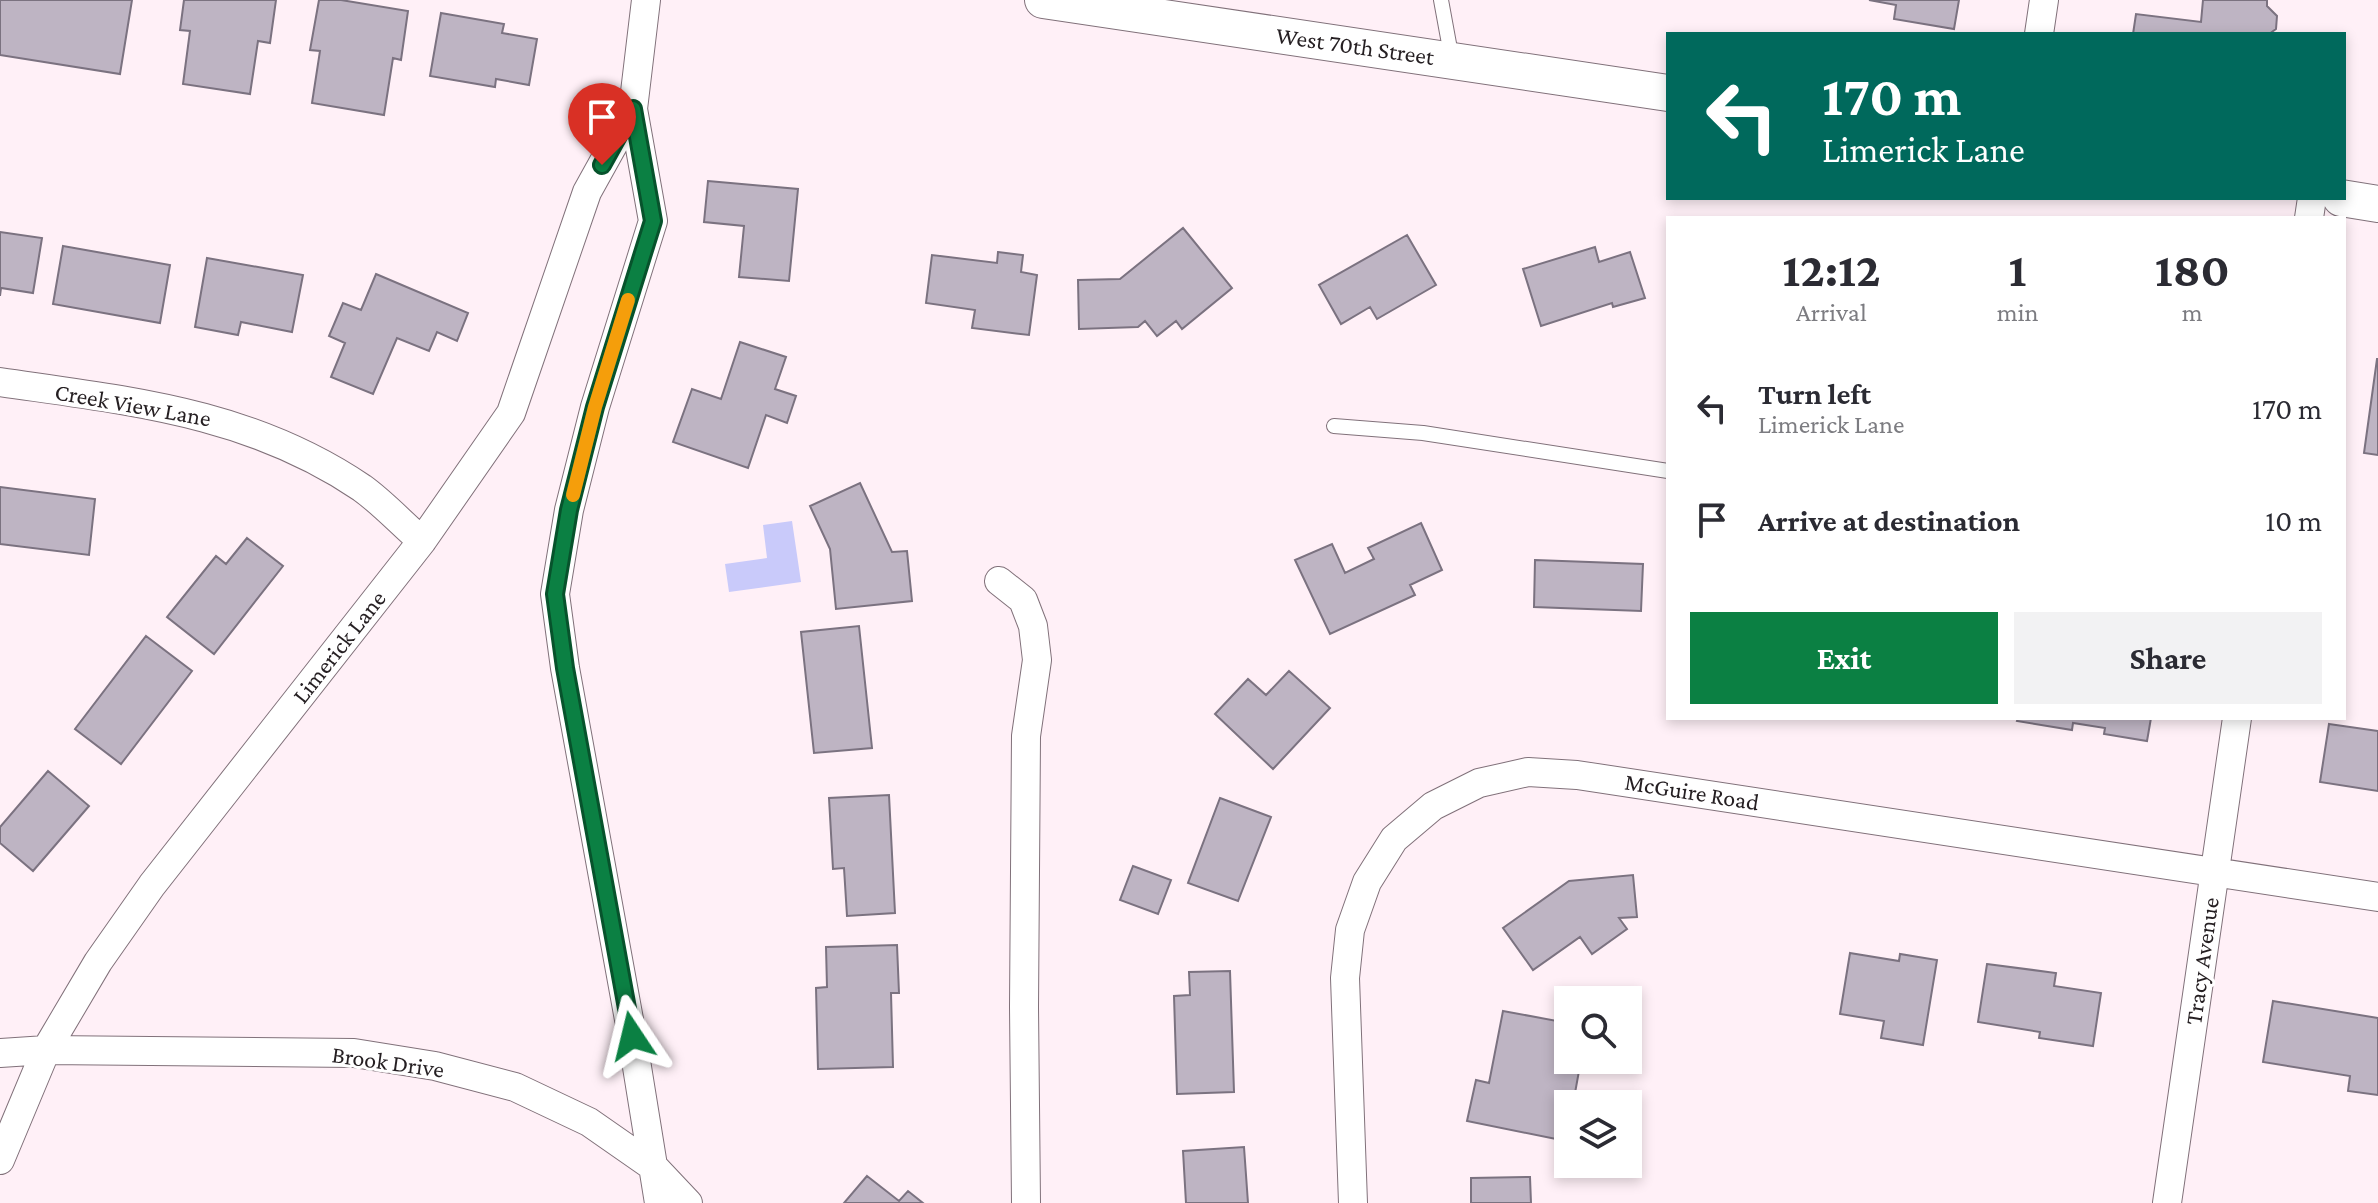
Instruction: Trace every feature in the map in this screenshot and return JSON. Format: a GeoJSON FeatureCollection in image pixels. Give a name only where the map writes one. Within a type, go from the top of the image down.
{"type":"FeatureCollection","features":[{"type":"Feature","properties":{"kind":"street"},"geometry":{"type":"LineString","coordinates":[[646,0],[633,109],[653,221],[595,407],[569,510],[555,594],[565,668],[659,1203]]}},
{"type":"Feature","properties":{"kind":"street","name":"West 70th Street"},"geometry":{"type":"LineString","coordinates":[[1043,0],[1666,93]]}},
{"type":"Feature","properties":{"kind":"street"},"geometry":{"type":"LineString","coordinates":[[2039,32],[2044,0]]}},
{"type":"Feature","properties":{"kind":"street","name":"Limerick Lane"},"geometry":{"type":"LineString","coordinates":[[0,1160],[46,1050],[98,962],[152,885],[422,541],[511,413],[587,192],[633,109]]}},
{"type":"Feature","properties":{"kind":"street"},"geometry":{"type":"LineString","coordinates":[[2346,199],[2378,204]]}},
{"type":"Feature","properties":{"kind":"street","name":"Creek View Lane"},"geometry":{"type":"LineString","coordinates":[[0,382],[155,405],[243,429],[300,451],[364,489],[422,541]]}},
{"type":"Feature","properties":{"kind":"street"},"geometry":{"type":"LineString","coordinates":[[999,581],[1023,600],[1033,626],[1037,660],[1026,736],[1026,1203]]}},
{"type":"Feature","properties":{"kind":"street","name":"Tracy Avenue"},"geometry":{"type":"LineString","coordinates":[[2167,1203],[2237,720]]}},
{"type":"Feature","properties":{"kind":"street","name":"McGuire Road"},"geometry":{"type":"LineString","coordinates":[[1353,1203],[1345,978],[1350,930],[1367,882],[1394,839],[1433,806],[1479,783],[1528,772],[1577,775],[2378,897]]}},
{"type":"Feature","properties":{"kind":"street","name":"Brook Drive"},"geometry":{"type":"LineString","coordinates":[[0,1053],[46,1050],[354,1053],[435,1066],[515,1087],[589,1122],[655,1168],[688,1203]]}},
{"type":"Feature","properties":{"kind":"lane"},"geometry":{"type":"LineString","coordinates":[[1441,0],[1452,60]]}},
{"type":"Feature","properties":{"kind":"lane"},"geometry":{"type":"LineString","coordinates":[[1334,426],[1423,433],[1666,471]]}},
{"type":"Feature","properties":{"kind":"water"},"geometry":{"type":"Polygon","coordinates":[[[792,521],[801,582],[729,592],[725,564],[767,558],[763,525],[792,521]]]}},
{"type":"Feature","properties":{"kind":"building"},"geometry":{"type":"Polygon","coordinates":[[[0,0],[132,0],[120,74],[0,55],[0,0]]]}},
{"type":"Feature","properties":{"kind":"building"},"geometry":{"type":"Polygon","coordinates":[[[184,0],[276,0],[270,43],[258,41],[250,94],[183,84],[190,31],[180,30],[184,0]]]}},
{"type":"Feature","properties":{"kind":"building"},"geometry":{"type":"Polygon","coordinates":[[[319,0],[341,0],[408,11],[401,60],[393,58],[384,115],[312,103],[320,51],[310,50],[319,0]]]}},
{"type":"Feature","properties":{"kind":"building"},"geometry":{"type":"Polygon","coordinates":[[[1869,0],[1959,0],[1954,29],[1894,19],[1896,5],[1869,0]]]}},
{"type":"Feature","properties":{"kind":"building"},"geometry":{"type":"Polygon","coordinates":[[[2203,0],[2267,0],[2267,6],[2277,16],[2276,29],[2272,32],[2133,32],[2136,14],[2201,22],[2203,0]]]}},
{"type":"Feature","properties":{"kind":"building"},"geometry":{"type":"Polygon","coordinates":[[[441,13],[504,24],[502,33],[537,39],[529,85],[496,79],[495,87],[430,76],[441,13]]]}},
{"type":"Feature","properties":{"kind":"building"},"geometry":{"type":"Polygon","coordinates":[[[708,181],[798,189],[789,281],[739,277],[744,226],[704,222],[708,181]]]}},
{"type":"Feature","properties":{"kind":"building"},"geometry":{"type":"Polygon","coordinates":[[[1183,228],[1232,288],[1182,329],[1176,321],[1157,336],[1145,321],[1138,327],[1079,329],[1078,280],[1120,279],[1183,228]]]}},
{"type":"Feature","properties":{"kind":"building"},"geometry":{"type":"Polygon","coordinates":[[[0,232],[42,238],[33,293],[1,288],[0,296],[0,232]]]}},
{"type":"Feature","properties":{"kind":"building"},"geometry":{"type":"Polygon","coordinates":[[[1407,235],[1436,285],[1377,319],[1370,307],[1341,324],[1319,285],[1407,235]]]}},
{"type":"Feature","properties":{"kind":"building"},"geometry":{"type":"Polygon","coordinates":[[[63,246],[170,265],[160,323],[53,304],[63,246]]]}},
{"type":"Feature","properties":{"kind":"building"},"geometry":{"type":"Polygon","coordinates":[[[1595,247],[1599,262],[1630,252],[1645,298],[1613,307],[1612,303],[1541,326],[1523,269],[1595,247]]]}},
{"type":"Feature","properties":{"kind":"building"},"geometry":{"type":"Polygon","coordinates":[[[998,252],[1023,255],[1021,272],[1037,275],[1029,335],[972,328],[975,310],[926,303],[932,255],[997,263],[998,252]]]}},
{"type":"Feature","properties":{"kind":"building"},"geometry":{"type":"Polygon","coordinates":[[[207,258],[303,275],[292,332],[241,322],[238,335],[195,327],[207,258]]]}},
{"type":"Feature","properties":{"kind":"building"},"geometry":{"type":"Polygon","coordinates":[[[376,274],[468,313],[457,341],[437,332],[429,351],[397,338],[373,394],[331,377],[345,343],[329,336],[343,303],[361,310],[376,274]]]}},
{"type":"Feature","properties":{"kind":"building"},"geometry":{"type":"Polygon","coordinates":[[[740,342],[786,357],[775,389],[796,396],[787,423],[766,415],[748,468],[673,442],[692,389],[721,399],[740,342]]]}},
{"type":"Feature","properties":{"kind":"building"},"geometry":{"type":"Polygon","coordinates":[[[2378,359],[2378,455],[2364,453],[2378,359]]]}},
{"type":"Feature","properties":{"kind":"building"},"geometry":{"type":"Polygon","coordinates":[[[860,483],[892,552],[907,551],[912,601],[836,609],[830,549],[810,506],[860,483]]]}},
{"type":"Feature","properties":{"kind":"building"},"geometry":{"type":"Polygon","coordinates":[[[0,487],[95,499],[89,555],[0,544],[0,487]]]}},
{"type":"Feature","properties":{"kind":"building"},"geometry":{"type":"Polygon","coordinates":[[[1421,523],[1442,570],[1410,585],[1415,595],[1330,634],[1295,560],[1332,544],[1345,573],[1374,559],[1368,548],[1421,523]]]}},
{"type":"Feature","properties":{"kind":"building"},"geometry":{"type":"Polygon","coordinates":[[[247,538],[283,566],[214,654],[167,617],[216,556],[226,564],[247,538]]]}},
{"type":"Feature","properties":{"kind":"building"},"geometry":{"type":"Polygon","coordinates":[[[1535,560],[1643,564],[1641,611],[1534,607],[1535,560]]]}},
{"type":"Feature","properties":{"kind":"building"},"geometry":{"type":"Polygon","coordinates":[[[859,626],[872,748],[814,753],[801,632],[859,626]]]}},
{"type":"Feature","properties":{"kind":"building"},"geometry":{"type":"Polygon","coordinates":[[[146,636],[192,671],[121,764],[75,729],[146,636]]]}},
{"type":"Feature","properties":{"kind":"building"},"geometry":{"type":"Polygon","coordinates":[[[1289,671],[1330,708],[1273,769],[1215,714],[1248,679],[1266,695],[1289,671]]]}},
{"type":"Feature","properties":{"kind":"building"},"geometry":{"type":"Polygon","coordinates":[[[2151,720],[2147,741],[2104,734],[2105,728],[2073,723],[2072,730],[2017,721],[2151,720]]]}},
{"type":"Feature","properties":{"kind":"building"},"geometry":{"type":"Polygon","coordinates":[[[2329,724],[2378,731],[2378,791],[2320,782],[2329,724]]]}},
{"type":"Feature","properties":{"kind":"building"},"geometry":{"type":"Polygon","coordinates":[[[48,771],[89,806],[33,871],[0,843],[0,827],[48,771]]]}},
{"type":"Feature","properties":{"kind":"building"},"geometry":{"type":"Polygon","coordinates":[[[889,795],[895,913],[847,916],[844,868],[833,869],[829,798],[889,795]]]}},
{"type":"Feature","properties":{"kind":"building"},"geometry":{"type":"Polygon","coordinates":[[[1220,798],[1271,817],[1238,901],[1188,883],[1220,798]]]}},
{"type":"Feature","properties":{"kind":"building"},"geometry":{"type":"Polygon","coordinates":[[[1133,866],[1171,880],[1158,914],[1120,900],[1133,866]]]}},
{"type":"Feature","properties":{"kind":"building"},"geometry":{"type":"Polygon","coordinates":[[[1633,875],[1637,917],[1619,918],[1627,929],[1592,954],[1580,937],[1533,970],[1503,928],[1569,881],[1633,875]]]}},
{"type":"Feature","properties":{"kind":"building"},"geometry":{"type":"Polygon","coordinates":[[[897,945],[899,993],[891,993],[893,1067],[818,1069],[816,988],[827,987],[826,947],[897,945]]]}},
{"type":"Feature","properties":{"kind":"building"},"geometry":{"type":"Polygon","coordinates":[[[1850,953],[1899,961],[1900,954],[1937,960],[1923,1045],[1881,1038],[1884,1021],[1840,1014],[1850,953]]]}},
{"type":"Feature","properties":{"kind":"building"},"geometry":{"type":"Polygon","coordinates":[[[1987,964],[2056,973],[2054,986],[2101,993],[2093,1046],[2039,1038],[2040,1032],[1978,1022],[1987,964]]]}},
{"type":"Feature","properties":{"kind":"building"},"geometry":{"type":"Polygon","coordinates":[[[1230,971],[1234,1092],[1177,1094],[1174,996],[1190,995],[1189,972],[1230,971]]]}},
{"type":"Feature","properties":{"kind":"building"},"geometry":{"type":"Polygon","coordinates":[[[2273,1001],[2378,1018],[2378,1095],[2348,1091],[2350,1076],[2263,1062],[2273,1001]]]}},
{"type":"Feature","properties":{"kind":"building"},"geometry":{"type":"Polygon","coordinates":[[[1503,1011],[1554,1020],[1554,1074],[1578,1074],[1576,1090],[1554,1090],[1554,1139],[1467,1121],[1476,1080],[1489,1083],[1503,1011]]]}},
{"type":"Feature","properties":{"kind":"building"},"geometry":{"type":"Polygon","coordinates":[[[1244,1147],[1248,1203],[1186,1203],[1183,1151],[1244,1147]]]}},
{"type":"Feature","properties":{"kind":"building"},"geometry":{"type":"Polygon","coordinates":[[[867,1176],[899,1201],[908,1191],[923,1203],[844,1203],[867,1176]]]}},
{"type":"Feature","properties":{"kind":"building"},"geometry":{"type":"Polygon","coordinates":[[[1530,1177],[1531,1203],[1471,1203],[1471,1178],[1530,1177]]]}},
{"type":"Feature","properties":{"kind":"slow traffic"},"geometry":{"type":"LineString","coordinates":[[573,495],[595,407],[628,300]]}},
{"type":"Feature","properties":{"kind":"route"},"geometry":{"type":"LineString","coordinates":[[602,165],[633,109],[653,221],[595,407],[569,510],[555,594],[565,668],[632,1036]]}}]}
